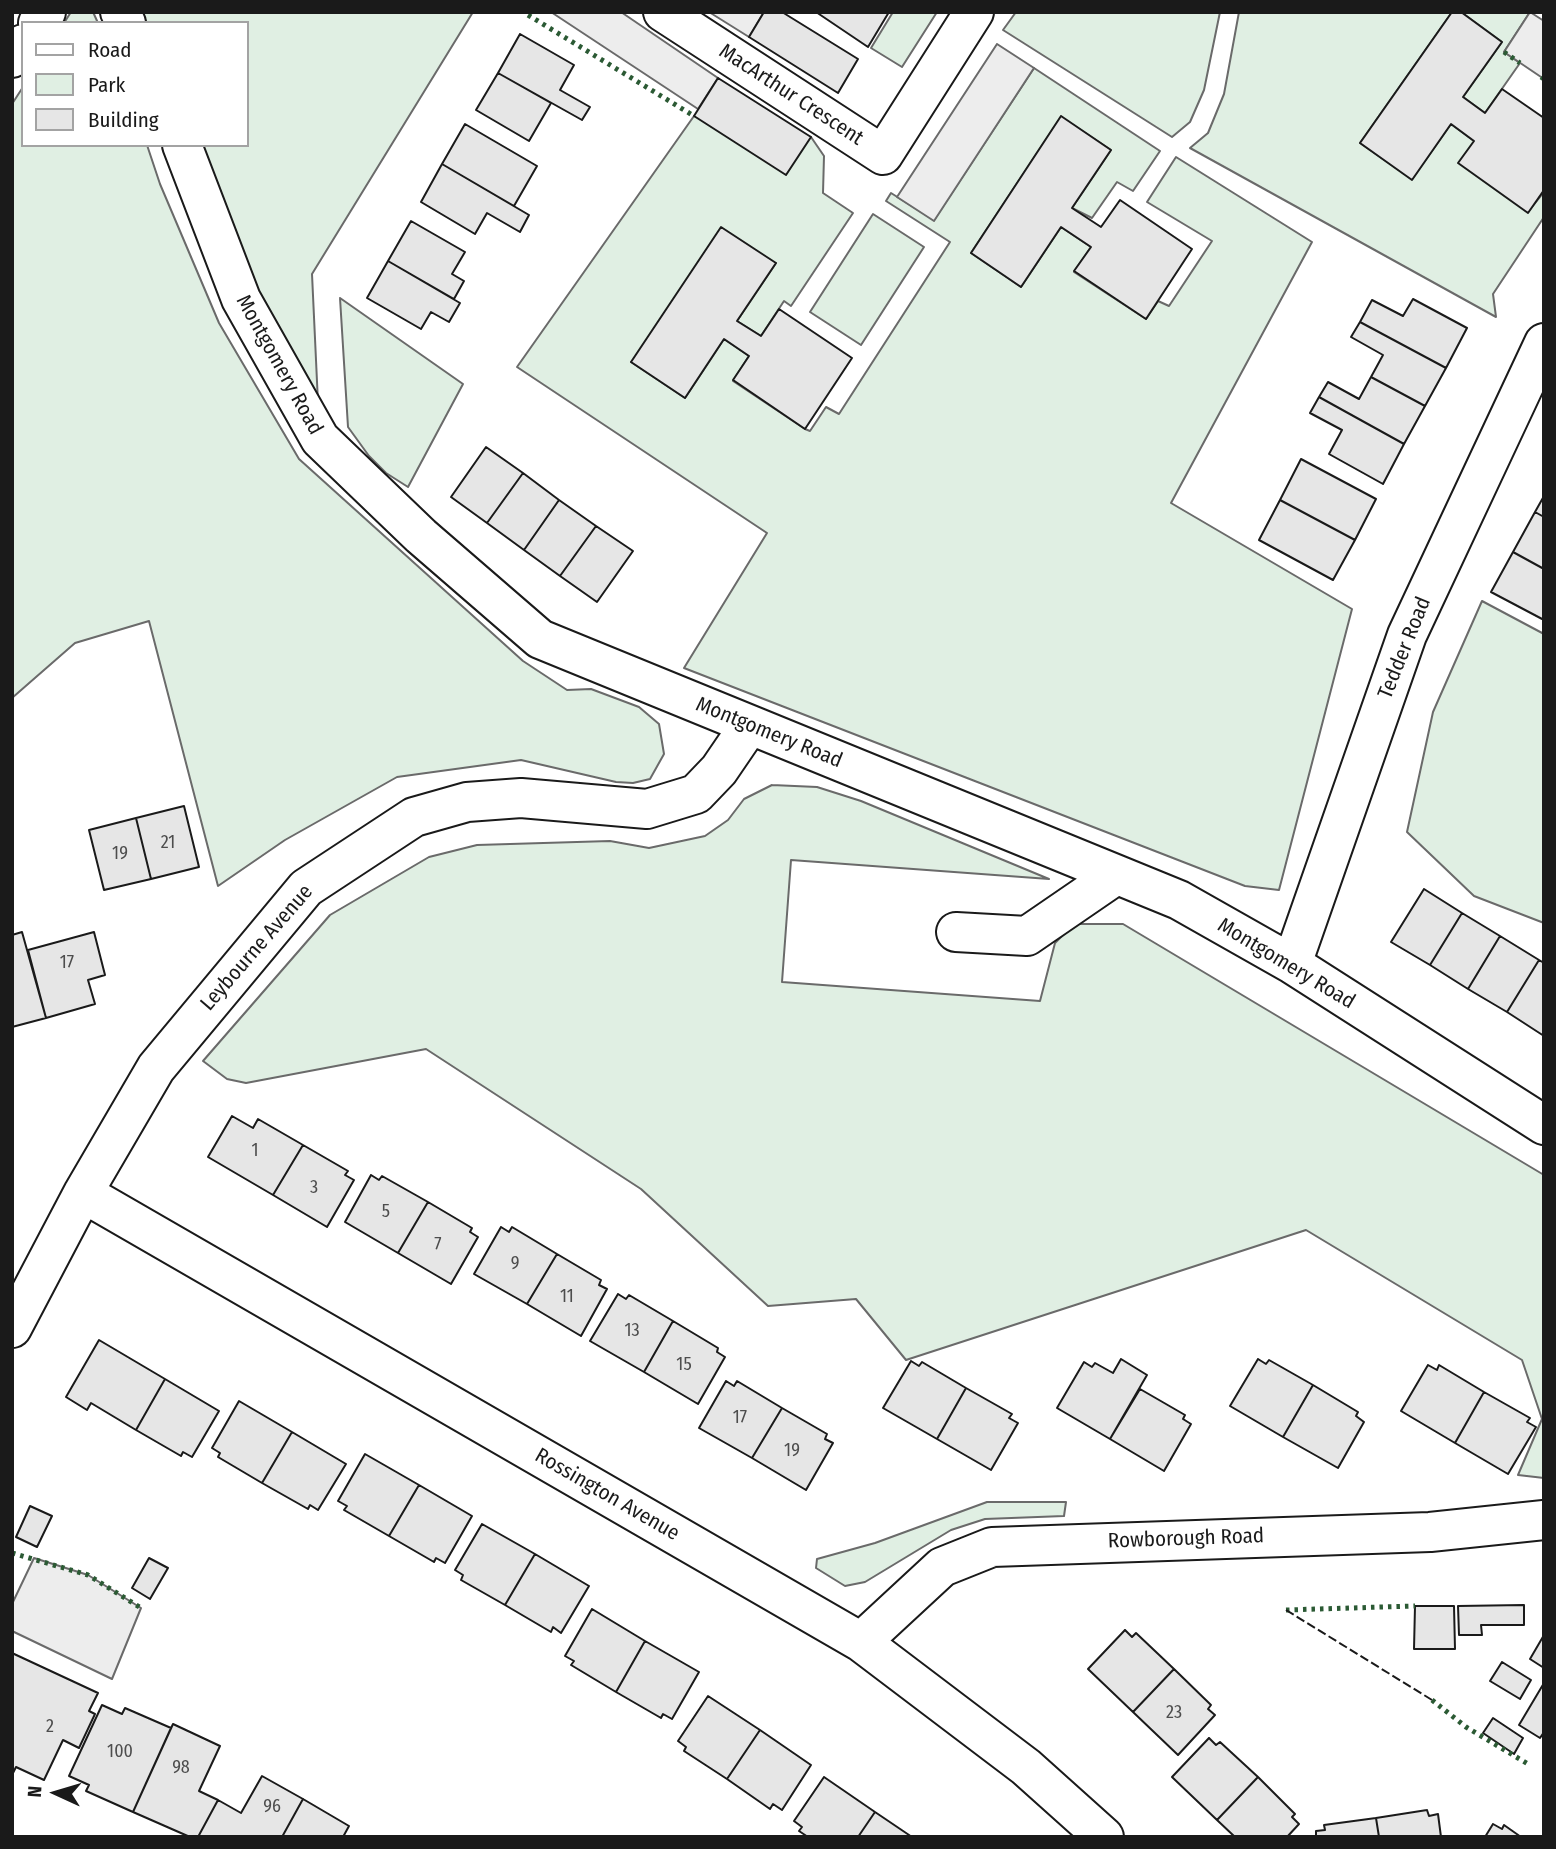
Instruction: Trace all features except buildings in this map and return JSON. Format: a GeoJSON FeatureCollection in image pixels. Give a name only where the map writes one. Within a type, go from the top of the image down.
{"type":"FeatureCollection","features":[{"type":"Feature","properties":{"kind":"street","name":"MacArthur Crescent"},"geometry":{"type":"LineString","coordinates":[[663,12],[883,155],[974,12]]}},
{"type":"Feature","properties":{"kind":"street","name":"Montgomery Road"},"geometry":{"type":"LineString","coordinates":[[183,147],[241,299],[327,446],[421,536],[540,639],[1179,900],[1292,964],[1544,1125]]}},
{"type":"Feature","properties":{"kind":"street","name":"Tedder Road"},"geometry":{"type":"LineString","coordinates":[[1292,964],[1407,635],[1544,342]]}},
{"type":"Feature","properties":{"kind":"street","name":"Leybourne Avenue"},"geometry":{"type":"LineString","coordinates":[[12,1328],[83,1193],[156,1069],[306,888],[414,817],[467,802],[521,798],[647,809],[696,794],[719,770],[749,726]]}},
{"type":"Feature","properties":{"kind":"street"},"geometry":{"type":"LineString","coordinates":[[956,932],[1027,936],[1116,874]]}},
{"type":"Feature","properties":{"kind":"street","name":"Rossington Avenue"},"geometry":{"type":"LineString","coordinates":[[83,1193],[861,1642],[1027,1768],[1104,1837]]}},
{"type":"Feature","properties":{"kind":"street","name":"Rowborough Road"},"geometry":{"type":"LineString","coordinates":[[861,1642],[942,1567],[992,1547],[1430,1532],[1544,1520]]}},
{"type":"Feature","properties":{"kind":"green space"},"geometry":{"type":"Polygon","coordinates":[[[71,12],[93,12],[97,21],[65,21],[71,12]]]}},
{"type":"Feature","properties":{"kind":"green space"},"geometry":{"type":"Polygon","coordinates":[[[141,12],[473,12],[312,274],[318,403],[255,294],[201,147],[248,147],[248,21],[146,21],[141,12]]]}},
{"type":"Feature","properties":{"kind":"green space"},"geometry":{"type":"Polygon","coordinates":[[[893,12],[937,12],[902,67],[871,48],[893,12]]]}},
{"type":"Feature","properties":{"kind":"green space"},"geometry":{"type":"Polygon","coordinates":[[[1016,12],[1220,12],[1204,90],[1190,122],[1172,137],[1003,30],[1016,12]]]}},
{"type":"Feature","properties":{"kind":"green space"},"geometry":{"type":"Polygon","coordinates":[[[1239,12],[1452,12],[1360,143],[1412,179],[1451,124],[1474,141],[1528,212],[1544,192],[1544,217],[1493,294],[1496,317],[1190,148],[1208,133],[1224,94],[1239,12]]]}},
{"type":"Feature","properties":{"kind":"green space"},"geometry":{"type":"Polygon","coordinates":[[[1461,12],[1530,12],[1504,52],[1520,63],[1485,113],[1463,97],[1502,42],[1461,12]]]}},
{"type":"Feature","properties":{"kind":"green space"},"geometry":{"type":"Polygon","coordinates":[[[1034,68],[1160,151],[1133,191],[1117,182],[1092,218],[1072,208],[1111,150],[1061,117],[971,253],[1021,287],[1061,227],[1091,247],[1074,272],[1146,319],[1158,301],[1169,306],[1212,241],[1147,202],[1176,157],[1312,242],[1171,503],[1352,609],[1279,890],[1245,886],[684,668],[767,533],[517,367],[694,116],[811,137],[824,156],[823,193],[853,213],[791,306],[784,301],[761,336],[737,321],[776,263],[631,362],[685,398],[724,339],[749,356],[733,381],[810,431],[826,407],[839,414],[950,242],[886,201],[891,193],[934,220],[1034,68]]]}},
{"type":"Feature","properties":{"kind":"green space"},"geometry":{"type":"Polygon","coordinates":[[[21,90],[21,147],[148,147],[160,184],[219,323],[299,459],[523,661],[567,690],[591,689],[639,707],[659,724],[664,754],[650,779],[633,783],[616,782],[521,760],[397,777],[285,840],[218,886],[149,621],[75,643],[12,698],[12,104],[21,90]]]}},
{"type":"Feature","properties":{"kind":"green space"},"geometry":{"type":"Polygon","coordinates":[[[873,214],[924,247],[861,345],[810,312],[873,214]]]}},
{"type":"Feature","properties":{"kind":"green space"},"geometry":{"type":"Polygon","coordinates":[[[340,298],[463,384],[408,487],[386,473],[369,456],[348,427],[340,298]]]}},
{"type":"Feature","properties":{"kind":"green space"},"geometry":{"type":"Polygon","coordinates":[[[1482,601],[1544,634],[1544,923],[1474,896],[1407,832],[1433,712],[1482,601]]]}},
{"type":"Feature","properties":{"kind":"green space"},"geometry":{"type":"Polygon","coordinates":[[[772,785],[817,787],[861,801],[1049,879],[791,860],[782,982],[1040,1001],[1055,943],[1074,924],[1123,924],[1544,1175],[1544,1478],[1518,1475],[1542,1419],[1522,1360],[1306,1230],[906,1360],[856,1299],[768,1306],[641,1189],[426,1049],[246,1083],[227,1079],[203,1061],[330,915],[429,857],[477,845],[610,841],[649,848],[705,836],[728,820],[744,799],[772,785]]]}},
{"type":"Feature","properties":{"kind":"green space"},"geometry":{"type":"Polygon","coordinates":[[[987,1502],[1066,1502],[1064,1516],[985,1519],[951,1530],[865,1582],[845,1586],[816,1568],[817,1559],[875,1543],[987,1502]]]}},
{"type":"Feature","properties":{"kind":"shaded area"},"geometry":{"type":"Polygon","coordinates":[[[551,12],[621,12],[718,78],[698,109],[551,12]]]}},
{"type":"Feature","properties":{"kind":"shaded area"},"geometry":{"type":"Polygon","coordinates":[[[709,12],[764,12],[749,37],[709,12]]]}},
{"type":"Feature","properties":{"kind":"shaded area"},"geometry":{"type":"Polygon","coordinates":[[[1530,12],[1544,21],[1544,79],[1504,52],[1530,12]]]}},
{"type":"Feature","properties":{"kind":"shaded area"},"geometry":{"type":"Polygon","coordinates":[[[997,44],[1034,68],[934,221],[897,197],[997,44]]]}},
{"type":"Feature","properties":{"kind":"shaded area"},"geometry":{"type":"Polygon","coordinates":[[[34,1558],[88,1575],[141,1608],[112,1679],[12,1631],[12,1604],[34,1558]]]}},
{"type":"Feature","properties":{"kind":"hedge"},"geometry":{"type":"LineString","coordinates":[[528,15],[694,116]]}},
{"type":"Feature","properties":{"kind":"hedge"},"geometry":{"type":"LineString","coordinates":[[1504,52],[1520,63]]}},
{"type":"Feature","properties":{"kind":"hedge"},"geometry":{"type":"LineString","coordinates":[[12,1553],[88,1575],[141,1608]]}},
{"type":"Feature","properties":{"kind":"hedge"},"geometry":{"type":"LineString","coordinates":[[1286,1610],[1415,1606]]}},
{"type":"Feature","properties":{"kind":"hedge"},"geometry":{"type":"LineString","coordinates":[[1432,1700],[1466,1727],[1528,1764]]}},
{"type":"Feature","properties":{"kind":"fence"},"geometry":{"type":"LineString","coordinates":[[1286,1610],[1432,1700]]}}]}
